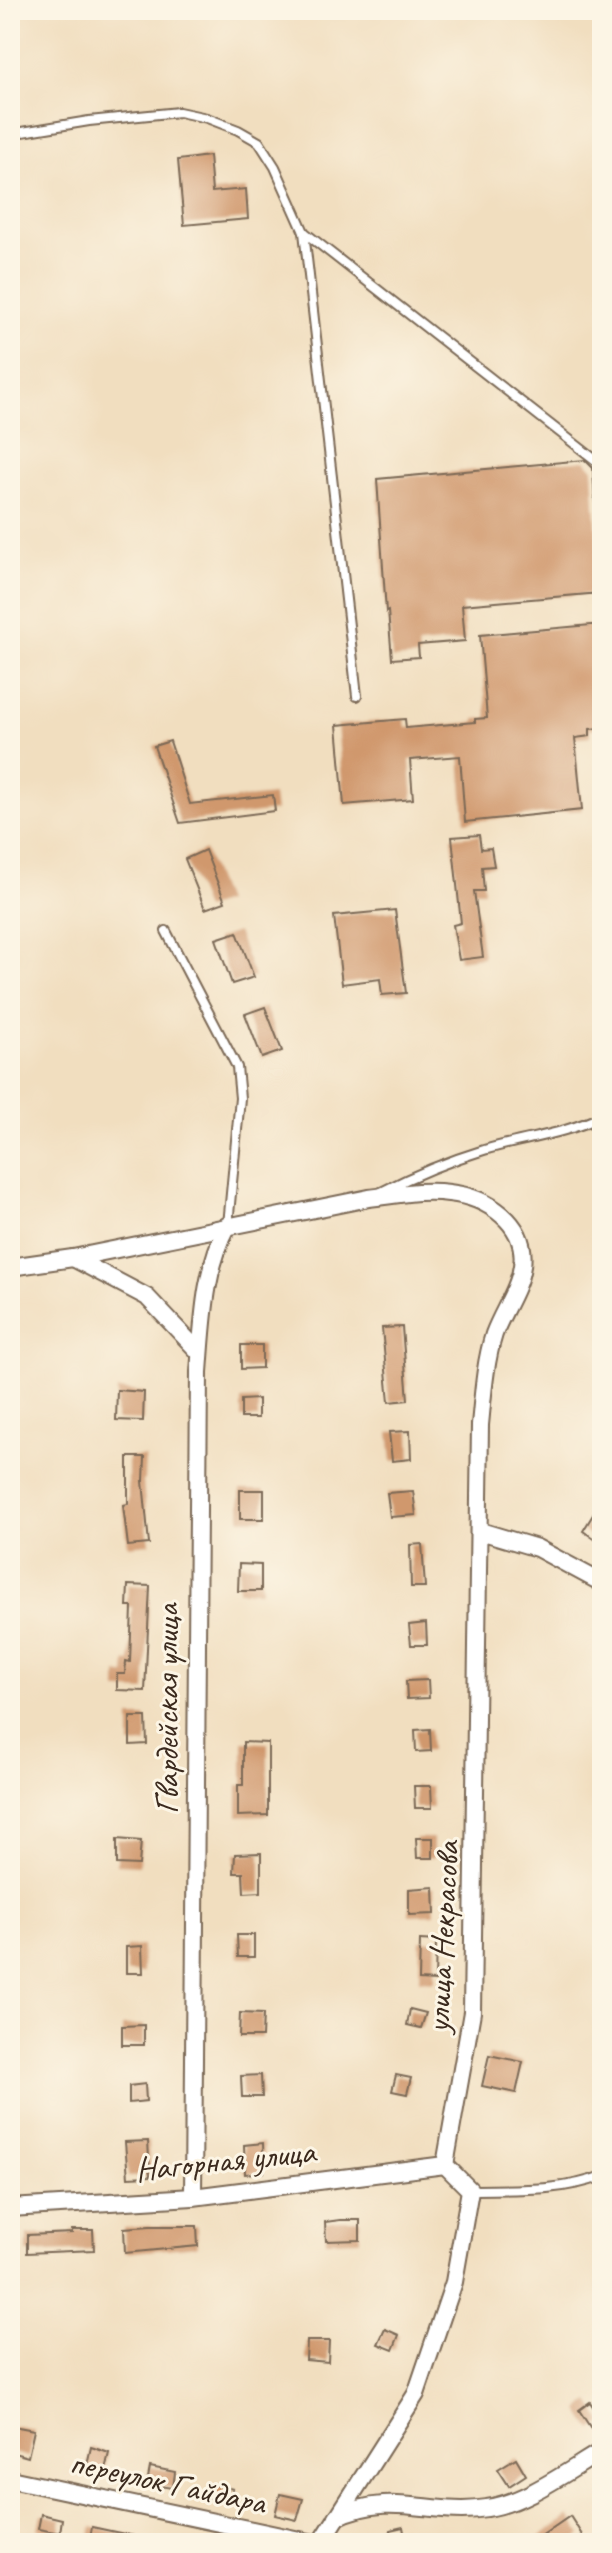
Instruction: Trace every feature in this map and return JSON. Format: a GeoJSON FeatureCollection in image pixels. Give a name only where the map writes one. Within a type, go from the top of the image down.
{"type":"FeatureCollection","features":[{"type":"Feature","properties":{"kind":"street","name":"улица Некрасова"},"geometry":{"type":"LineString","coordinates":[[10,1267],[73,1258],[369,1198],[417,1192],[450,1193],[478,1200],[501,1211],[515,1229],[522,1246],[522,1267],[493,1336],[480,1425],[472,2012],[445,2165]]}},
{"type":"Feature","properties":{"kind":"street","name":"Гвардейская улица"},"geometry":{"type":"LineString","coordinates":[[193,2197],[200,1353],[211,1269],[217,1246],[228,1225]]}},
{"type":"Feature","properties":{"kind":"street"},"geometry":{"type":"LineString","coordinates":[[73,1258],[147,1297],[200,1353]]}},
{"type":"Feature","properties":{"kind":"street"},"geometry":{"type":"LineString","coordinates":[[480,1531],[537,1548],[602,1583]]}},
{"type":"Feature","properties":{"kind":"street"},"geometry":{"type":"LineString","coordinates":[[321,2543],[416,2394],[454,2282],[470,2190],[445,2165]]}},
{"type":"Feature","properties":{"kind":"street","name":"Нагорная улица"},"geometry":{"type":"LineString","coordinates":[[10,2208],[193,2197],[445,2165]]}},
{"type":"Feature","properties":{"kind":"street"},"geometry":{"type":"LineString","coordinates":[[336,2518],[355,2508],[380,2504],[461,2510],[490,2508],[521,2497],[602,2451]]}},
{"type":"Feature","properties":{"kind":"street","name":"переулок Гайдара"},"geometry":{"type":"LineString","coordinates":[[10,2479],[314,2543]]}},
{"type":"Feature","properties":{"kind":"lane"},"geometry":{"type":"LineString","coordinates":[[10,134],[89,121],[179,112],[207,118],[259,142],[275,167],[304,232],[357,696]]}},
{"type":"Feature","properties":{"kind":"lane"},"geometry":{"type":"LineString","coordinates":[[304,232],[598,462],[602,469]]}},
{"type":"Feature","properties":{"kind":"lane"},"geometry":{"type":"LineString","coordinates":[[166,931],[237,1067],[240,1098],[228,1225]]}},
{"type":"Feature","properties":{"kind":"lane"},"geometry":{"type":"LineString","coordinates":[[369,1198],[418,1173],[485,1150],[580,1127],[602,1116]]}},
{"type":"Feature","properties":{"kind":"lane"},"geometry":{"type":"LineString","coordinates":[[470,2190],[547,2187],[588,2182],[602,2176]]}},
{"type":"Feature","properties":{"kind":"building"},"geometry":{"type":"Polygon","coordinates":[[[209,156],[212,192],[246,189],[248,219],[184,225],[178,160],[209,156]]]}},
{"type":"Feature","properties":{"kind":"building"},"geometry":{"type":"Polygon","coordinates":[[[585,460],[593,468],[600,593],[462,605],[465,641],[418,645],[419,657],[392,659],[377,479],[585,460]]]}},
{"type":"Feature","properties":{"kind":"building"},"geometry":{"type":"Polygon","coordinates":[[[602,624],[602,728],[590,729],[590,736],[575,738],[582,810],[465,822],[460,756],[410,760],[413,799],[344,805],[337,725],[405,719],[406,728],[475,722],[475,719],[487,718],[480,635],[602,624]]]}},
{"type":"Feature","properties":{"kind":"building"},"geometry":{"type":"Polygon","coordinates":[[[170,741],[190,804],[273,795],[275,811],[180,823],[154,746],[170,741]]]}},
{"type":"Feature","properties":{"kind":"building"},"geometry":{"type":"Polygon","coordinates":[[[479,835],[481,849],[491,848],[494,866],[482,867],[484,891],[474,891],[483,957],[459,960],[453,925],[461,923],[452,837],[479,835]]]}},
{"type":"Feature","properties":{"kind":"building"},"geometry":{"type":"Polygon","coordinates":[[[205,850],[225,902],[205,909],[185,859],[205,850]]]}},
{"type":"Feature","properties":{"kind":"building"},"geometry":{"type":"Polygon","coordinates":[[[395,910],[406,993],[382,995],[380,979],[342,984],[334,916],[395,910]]]}},
{"type":"Feature","properties":{"kind":"building"},"geometry":{"type":"Polygon","coordinates":[[[237,932],[254,977],[232,984],[216,939],[237,932]]]}},
{"type":"Feature","properties":{"kind":"building"},"geometry":{"type":"Polygon","coordinates":[[[265,1007],[282,1051],[262,1058],[245,1014],[265,1007]]]}},
{"type":"Feature","properties":{"kind":"building"},"geometry":{"type":"Polygon","coordinates":[[[402,1327],[408,1400],[389,1402],[382,1328],[402,1327]]]}},
{"type":"Feature","properties":{"kind":"building"},"geometry":{"type":"Polygon","coordinates":[[[241,1345],[262,1345],[262,1368],[241,1369],[241,1345]]]}},
{"type":"Feature","properties":{"kind":"building"},"geometry":{"type":"Polygon","coordinates":[[[117,1390],[144,1392],[143,1421],[116,1420],[117,1390]]]}},
{"type":"Feature","properties":{"kind":"building"},"geometry":{"type":"Polygon","coordinates":[[[258,1399],[258,1418],[241,1418],[241,1400],[258,1399]]]}},
{"type":"Feature","properties":{"kind":"building"},"geometry":{"type":"Polygon","coordinates":[[[410,1431],[411,1459],[392,1461],[389,1432],[410,1431]]]}},
{"type":"Feature","properties":{"kind":"building"},"geometry":{"type":"Polygon","coordinates":[[[128,1457],[145,1457],[143,1481],[149,1544],[128,1546],[123,1505],[128,1504],[128,1457]]]}},
{"type":"Feature","properties":{"kind":"building"},"geometry":{"type":"Polygon","coordinates":[[[240,1490],[264,1490],[264,1519],[240,1519],[240,1490]]]}},
{"type":"Feature","properties":{"kind":"building"},"geometry":{"type":"Polygon","coordinates":[[[413,1491],[416,1515],[390,1517],[387,1493],[413,1491]]]}},
{"type":"Feature","properties":{"kind":"building"},"geometry":{"type":"Polygon","coordinates":[[[602,1500],[602,1544],[583,1531],[602,1500]]]}},
{"type":"Feature","properties":{"kind":"building"},"geometry":{"type":"Polygon","coordinates":[[[422,1544],[425,1587],[411,1587],[410,1545],[422,1544]]]}},
{"type":"Feature","properties":{"kind":"building"},"geometry":{"type":"Polygon","coordinates":[[[239,1564],[261,1565],[261,1591],[238,1591],[239,1564]]]}},
{"type":"Feature","properties":{"kind":"building"},"geometry":{"type":"Polygon","coordinates":[[[128,1585],[150,1586],[145,1691],[117,1690],[117,1674],[125,1674],[126,1661],[130,1662],[132,1607],[127,1607],[128,1585]]]}},
{"type":"Feature","properties":{"kind":"building"},"geometry":{"type":"Polygon","coordinates":[[[426,1623],[427,1645],[411,1645],[409,1625],[426,1623]]]}},
{"type":"Feature","properties":{"kind":"building"},"geometry":{"type":"Polygon","coordinates":[[[428,1680],[429,1698],[407,1699],[406,1681],[428,1680]]]}},
{"type":"Feature","properties":{"kind":"building"},"geometry":{"type":"Polygon","coordinates":[[[130,1717],[146,1717],[147,1744],[130,1745],[130,1717]]]}},
{"type":"Feature","properties":{"kind":"building"},"geometry":{"type":"Polygon","coordinates":[[[430,1729],[431,1751],[416,1752],[415,1730],[430,1729]]]}},
{"type":"Feature","properties":{"kind":"building"},"geometry":{"type":"Polygon","coordinates":[[[243,1742],[268,1743],[268,1815],[238,1816],[238,1785],[243,1785],[243,1742]]]}},
{"type":"Feature","properties":{"kind":"building"},"geometry":{"type":"Polygon","coordinates":[[[414,1786],[431,1786],[432,1808],[415,1808],[414,1786]]]}},
{"type":"Feature","properties":{"kind":"building"},"geometry":{"type":"Polygon","coordinates":[[[416,1838],[433,1838],[433,1858],[417,1858],[416,1838]]]}},
{"type":"Feature","properties":{"kind":"building"},"geometry":{"type":"Polygon","coordinates":[[[117,1839],[141,1841],[139,1865],[117,1864],[117,1839]]]}},
{"type":"Feature","properties":{"kind":"building"},"geometry":{"type":"Polygon","coordinates":[[[261,1853],[261,1892],[244,1893],[243,1873],[234,1873],[235,1854],[261,1853]]]}},
{"type":"Feature","properties":{"kind":"building"},"geometry":{"type":"Polygon","coordinates":[[[434,1887],[435,1914],[409,1915],[409,1889],[434,1887]]]}},
{"type":"Feature","properties":{"kind":"building"},"geometry":{"type":"Polygon","coordinates":[[[237,1935],[254,1935],[254,1957],[238,1957],[237,1935]]]}},
{"type":"Feature","properties":{"kind":"building"},"geometry":{"type":"Polygon","coordinates":[[[420,1940],[436,1941],[435,1981],[419,1980],[420,1940]]]}},
{"type":"Feature","properties":{"kind":"building"},"geometry":{"type":"Polygon","coordinates":[[[142,1946],[143,1973],[126,1973],[126,1947],[142,1946]]]}},
{"type":"Feature","properties":{"kind":"building"},"geometry":{"type":"Polygon","coordinates":[[[410,2009],[426,2013],[421,2028],[407,2025],[410,2009]]]}},
{"type":"Feature","properties":{"kind":"building"},"geometry":{"type":"Polygon","coordinates":[[[240,2013],[263,2014],[262,2037],[239,2037],[240,2013]]]}},
{"type":"Feature","properties":{"kind":"building"},"geometry":{"type":"Polygon","coordinates":[[[144,2025],[144,2045],[122,2045],[122,2026],[144,2025]]]}},
{"type":"Feature","properties":{"kind":"building"},"geometry":{"type":"Polygon","coordinates":[[[489,2055],[523,2062],[516,2093],[482,2086],[489,2055]]]}},
{"type":"Feature","properties":{"kind":"building"},"geometry":{"type":"Polygon","coordinates":[[[261,2075],[262,2097],[242,2097],[241,2076],[261,2075]]]}},
{"type":"Feature","properties":{"kind":"building"},"geometry":{"type":"Polygon","coordinates":[[[396,2075],[411,2078],[407,2094],[392,2091],[396,2075]]]}},
{"type":"Feature","properties":{"kind":"building"},"geometry":{"type":"Polygon","coordinates":[[[145,2084],[146,2101],[129,2103],[129,2086],[145,2084]]]}},
{"type":"Feature","properties":{"kind":"building"},"geometry":{"type":"Polygon","coordinates":[[[148,2141],[150,2176],[128,2177],[125,2142],[148,2141]]]}},
{"type":"Feature","properties":{"kind":"building"},"geometry":{"type":"Polygon","coordinates":[[[263,2143],[264,2172],[245,2174],[244,2145],[263,2143]]]}},
{"type":"Feature","properties":{"kind":"building"},"geometry":{"type":"Polygon","coordinates":[[[360,2220],[360,2240],[326,2241],[325,2222],[360,2220]]]}},
{"type":"Feature","properties":{"kind":"building"},"geometry":{"type":"Polygon","coordinates":[[[197,2226],[198,2246],[125,2253],[124,2228],[197,2226]]]}},
{"type":"Feature","properties":{"kind":"building"},"geometry":{"type":"Polygon","coordinates":[[[72,2230],[93,2230],[94,2250],[27,2253],[27,2235],[72,2233],[72,2230]]]}},
{"type":"Feature","properties":{"kind":"building"},"geometry":{"type":"Polygon","coordinates":[[[385,2329],[399,2335],[393,2350],[378,2344],[385,2329]]]}},
{"type":"Feature","properties":{"kind":"building"},"geometry":{"type":"Polygon","coordinates":[[[307,2341],[329,2341],[328,2362],[306,2360],[307,2341]]]}},
{"type":"Feature","properties":{"kind":"building"},"geometry":{"type":"Polygon","coordinates":[[[590,2402],[602,2420],[602,2424],[592,2430],[579,2410],[590,2402]]]}},
{"type":"Feature","properties":{"kind":"building"},"geometry":{"type":"Polygon","coordinates":[[[13,2426],[34,2430],[28,2457],[10,2452],[13,2426]]]}},
{"type":"Feature","properties":{"kind":"building"},"geometry":{"type":"Polygon","coordinates":[[[91,2447],[109,2453],[104,2474],[86,2469],[91,2447]]]}},
{"type":"Feature","properties":{"kind":"building"},"geometry":{"type":"Polygon","coordinates":[[[516,2458],[526,2475],[509,2486],[498,2469],[516,2458]]]}},
{"type":"Feature","properties":{"kind":"building"},"geometry":{"type":"Polygon","coordinates":[[[150,2467],[175,2472],[173,2488],[147,2484],[150,2467]]]}},
{"type":"Feature","properties":{"kind":"building"},"geometry":{"type":"Polygon","coordinates":[[[212,2484],[233,2489],[229,2503],[209,2498],[212,2484]]]}},
{"type":"Feature","properties":{"kind":"building"},"geometry":{"type":"Polygon","coordinates":[[[280,2494],[303,2499],[297,2520],[275,2515],[280,2494]]]}},
{"type":"Feature","properties":{"kind":"building"},"geometry":{"type":"Polygon","coordinates":[[[41,2514],[62,2519],[60,2533],[38,2529],[41,2514]]]}},
{"type":"Feature","properties":{"kind":"building"},"geometry":{"type":"Polygon","coordinates":[[[570,2516],[582,2535],[570,2543],[531,2543],[570,2516]]]}},
{"type":"Feature","properties":{"kind":"building"},"geometry":{"type":"Polygon","coordinates":[[[92,2527],[139,2537],[139,2543],[89,2543],[92,2527]]]}},
{"type":"Feature","properties":{"kind":"building"},"geometry":{"type":"Polygon","coordinates":[[[403,2527],[406,2543],[392,2543],[390,2530],[403,2527]]]}}]}
